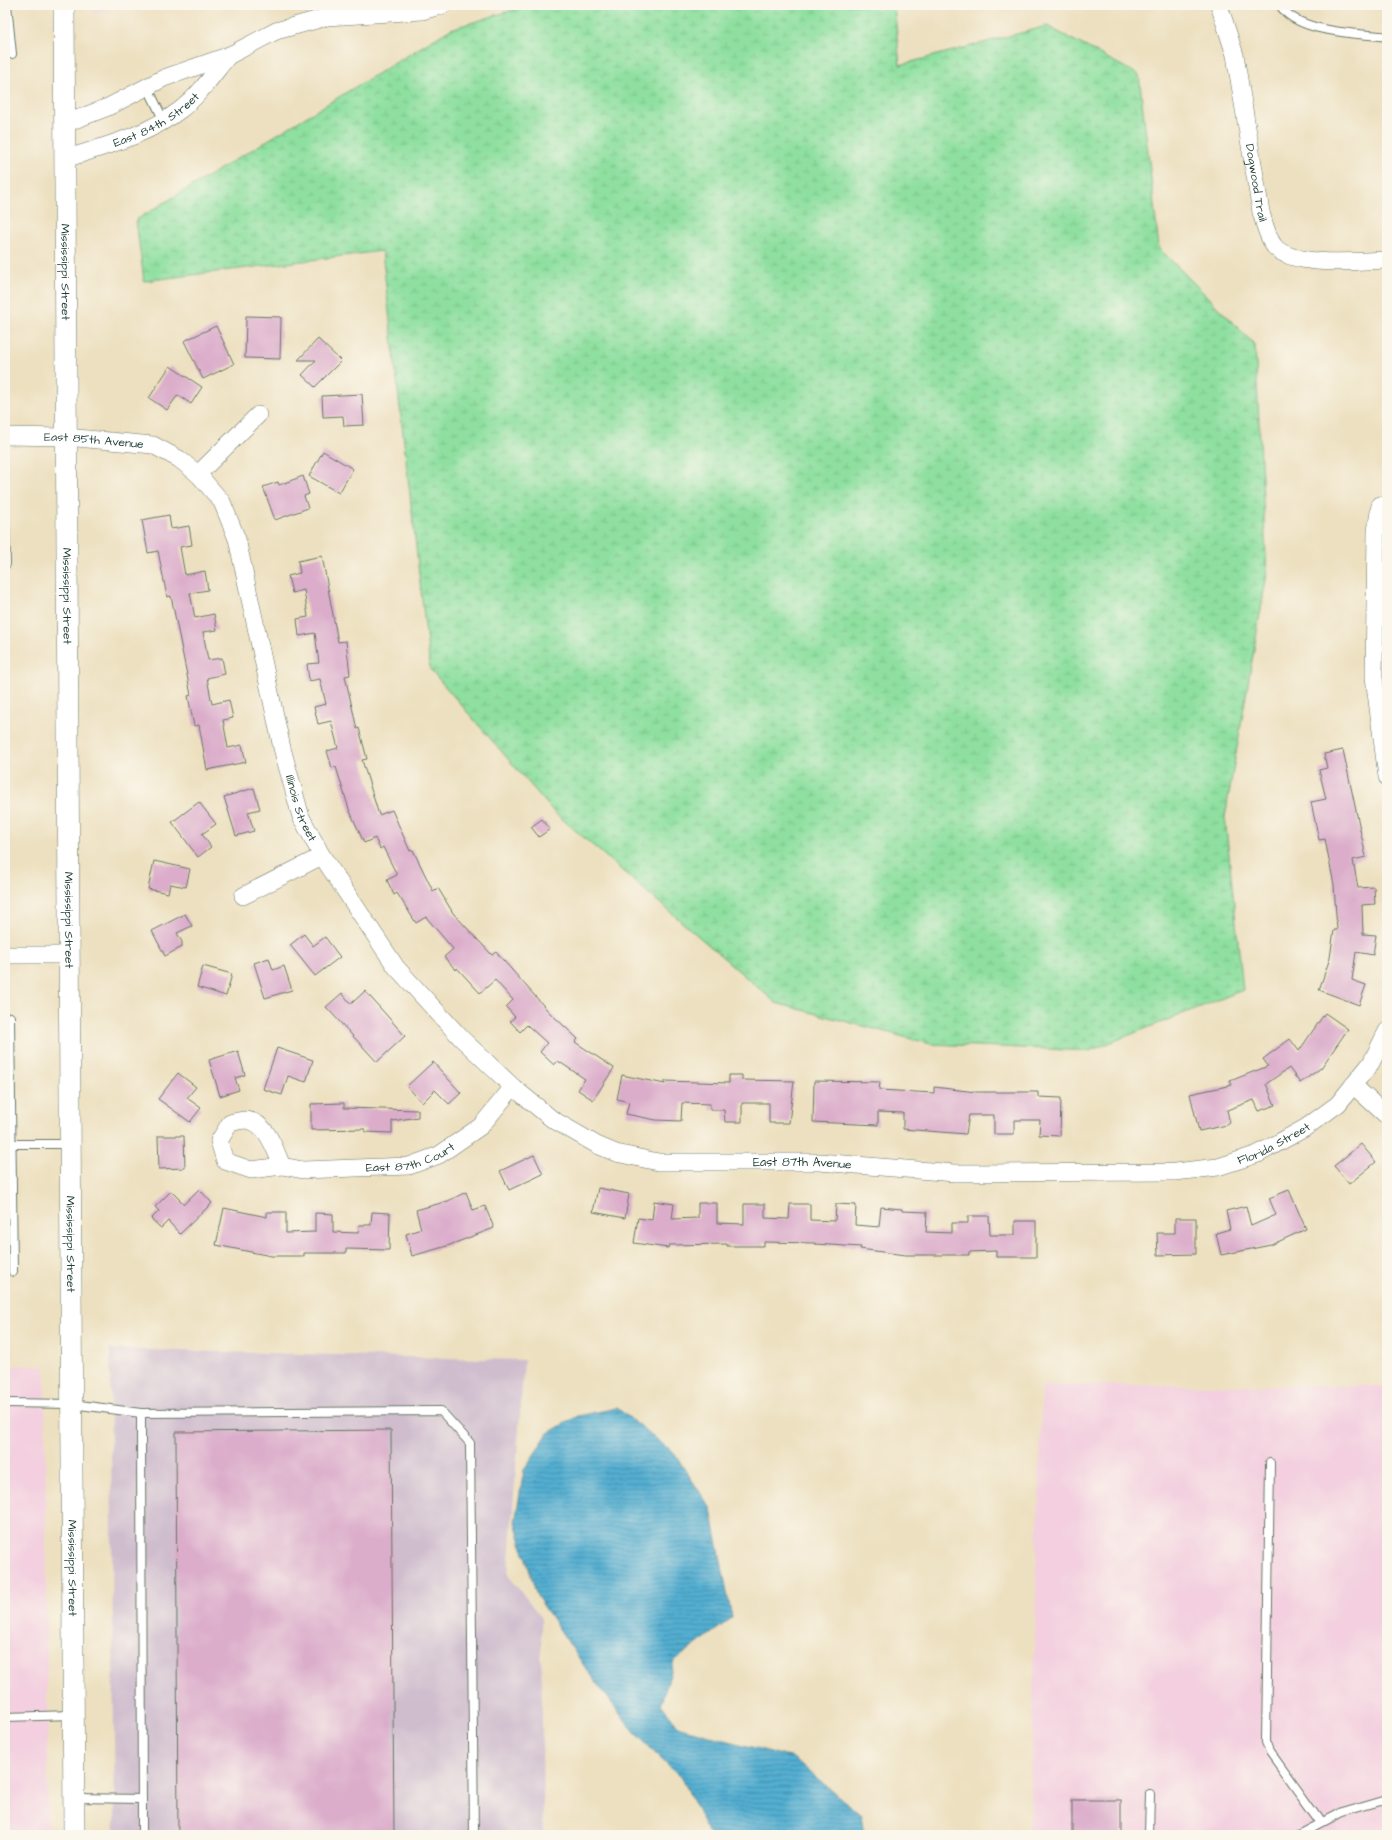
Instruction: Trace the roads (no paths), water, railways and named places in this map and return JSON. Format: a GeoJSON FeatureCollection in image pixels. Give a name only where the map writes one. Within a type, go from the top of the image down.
{"type":"FeatureCollection","features":[{"type":"Feature","properties":{"kind":"street","name":"Mississippi Street"},"geometry":{"type":"LineString","coordinates":[[64,5],[74,1835]]}},
{"type":"Feature","properties":{"kind":"street","name":"East 84th Street"},"geometry":{"type":"LineString","coordinates":[[64,124],[108,107],[164,78],[230,55],[276,31],[327,18],[422,11],[443,5]]}},
{"type":"Feature","properties":{"kind":"street","name":"Dogwood Trail"},"geometry":{"type":"LineString","coordinates":[[1219,5],[1235,55],[1261,212],[1267,233],[1275,247],[1286,254],[1304,260],[1387,260]]}},
{"type":"Feature","properties":{"kind":"street","name":"East 84th Street"},"geometry":{"type":"LineString","coordinates":[[65,160],[137,135],[164,121],[181,109],[230,55]]}},
{"type":"Feature","properties":{"kind":"street"},"geometry":{"type":"LineString","coordinates":[[198,474],[258,415]]}},
{"type":"Feature","properties":{"kind":"street","name":"East 85th Avenue"},"geometry":{"type":"LineString","coordinates":[[5,436],[66,437],[153,445],[179,459],[198,474]]}},
{"type":"Feature","properties":{"kind":"street","name":"Illinois Street"},"geometry":{"type":"LineString","coordinates":[[198,474],[222,502],[237,539],[282,748],[301,817],[322,856],[396,967],[461,1038],[513,1087]]}},
{"type":"Feature","properties":{"kind":"street"},"geometry":{"type":"LineString","coordinates":[[1380,506],[1376,531],[1381,609],[1374,677],[1387,777]]}},
{"type":"Feature","properties":{"kind":"street"},"geometry":{"type":"LineString","coordinates":[[243,896],[322,856]]}},
{"type":"Feature","properties":{"kind":"street"},"geometry":{"type":"LineString","coordinates":[[5,955],[69,955]]}},
{"type":"Feature","properties":{"kind":"street","name":"Florida Street"},"geometry":{"type":"LineString","coordinates":[[1114,1172],[1175,1172],[1218,1168],[1258,1154],[1305,1128],[1338,1104],[1371,1063],[1387,1031]]}},
{"type":"Feature","properties":{"kind":"street"},"geometry":{"type":"LineString","coordinates":[[1353,1085],[1387,1116]]}},
{"type":"Feature","properties":{"kind":"street","name":"East 87th Court"},"geometry":{"type":"LineString","coordinates":[[282,1166],[303,1170],[409,1166],[439,1155],[481,1126],[513,1087]]}},
{"type":"Feature","properties":{"kind":"street","name":"East 87th Avenue"},"geometry":{"type":"LineString","coordinates":[[513,1087],[552,1119],[597,1145],[616,1153],[658,1162],[819,1162],[955,1173],[1114,1172]]}},
{"type":"Feature","properties":{"kind":"lane"},"geometry":{"type":"LineString","coordinates":[[5,54],[12,54],[7,5]]}},
{"type":"Feature","properties":{"kind":"lane"},"geometry":{"type":"LineString","coordinates":[[1280,5],[1284,12],[1294,20],[1307,25],[1387,37]]}},
{"type":"Feature","properties":{"kind":"lane"},"geometry":{"type":"LineString","coordinates":[[147,86],[164,121]]}},
{"type":"Feature","properties":{"kind":"lane"},"geometry":{"type":"LineString","coordinates":[[5,523],[5,564]]}},
{"type":"Feature","properties":{"kind":"lane"},"geometry":{"type":"LineString","coordinates":[[10,1017],[9,1144],[13,1272]]}},
{"type":"Feature","properties":{"kind":"lane"},"geometry":{"type":"LineString","coordinates":[[9,1144],[70,1144]]}},
{"type":"Feature","properties":{"kind":"lane"},"geometry":{"type":"LineString","coordinates":[[5,1403],[72,1404],[142,1413],[441,1411],[470,1443],[474,1835]]}},
{"type":"Feature","properties":{"kind":"lane"},"geometry":{"type":"LineString","coordinates":[[142,1413],[142,1835]]}},
{"type":"Feature","properties":{"kind":"lane"},"geometry":{"type":"LineString","coordinates":[[1270,1463],[1266,1742],[1270,1752],[1321,1823]]}},
{"type":"Feature","properties":{"kind":"lane"},"geometry":{"type":"LineString","coordinates":[[5,1717],[74,1715]]}},
{"type":"Feature","properties":{"kind":"lane"},"geometry":{"type":"LineString","coordinates":[[1149,1835],[1150,1794]]}},
{"type":"Feature","properties":{"kind":"lane"},"geometry":{"type":"LineString","coordinates":[[74,1798],[142,1799]]}},
{"type":"Feature","properties":{"kind":"lane"},"geometry":{"type":"LineString","coordinates":[[1299,1835],[1339,1814],[1387,1800]]}},
{"type":"Feature","properties":{"kind":"water"},"geometry":{"type":"Polygon","coordinates":[[[617,1408],[674,1453],[711,1509],[732,1618],[674,1661],[661,1704],[680,1728],[793,1758],[861,1815],[864,1835],[709,1835],[682,1778],[635,1733],[591,1676],[537,1596],[515,1522],[524,1470],[548,1433],[578,1416],[617,1408]]]}}]}
